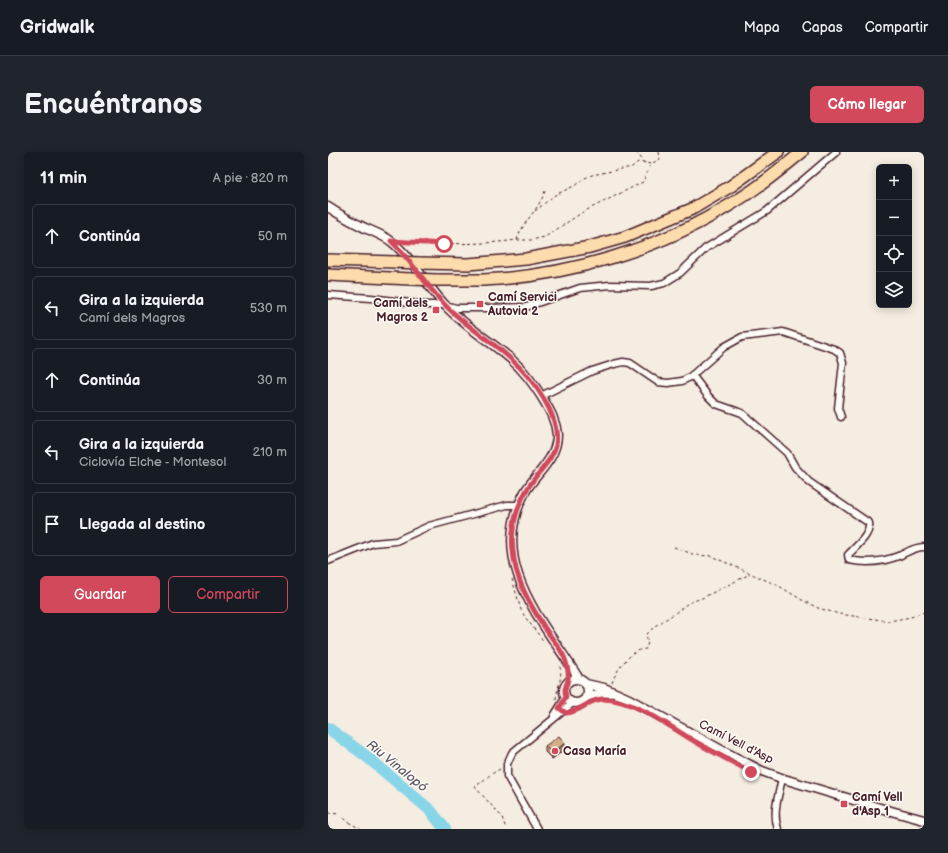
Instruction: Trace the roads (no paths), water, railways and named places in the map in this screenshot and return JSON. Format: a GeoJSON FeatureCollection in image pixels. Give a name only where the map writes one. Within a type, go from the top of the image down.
{"type":"FeatureCollection","features":[{"type":"Feature","properties":{"kind":"highway"},"geometry":{"type":"LineString","coordinates":[[328,260],[468,264],[526,259],[590,247],[625,237],[692,209],[736,182],[778,152]]}},
{"type":"Feature","properties":{"kind":"highway"},"geometry":{"type":"LineString","coordinates":[[328,275],[437,280],[483,280],[559,270],[596,262],[668,238],[734,203],[771,177],[802,152]]}},
{"type":"Feature","properties":{"kind":"street"},"geometry":{"type":"LineString","coordinates":[[328,295],[371,298],[426,305],[445,305],[456,308],[526,307],[580,288],[610,285],[651,286],[664,283],[680,273],[706,248],[766,211],[836,152]]}},
{"type":"Feature","properties":{"kind":"street"},"geometry":{"type":"LineString","coordinates":[[328,207],[391,241],[401,250],[445,305],[465,324],[511,359],[524,373],[552,414],[556,426],[556,444],[550,459],[532,482],[519,505],[514,524],[512,550],[518,577],[524,592],[567,670],[568,683]]}},
{"type":"Feature","properties":{"kind":"street"},"geometry":{"type":"LineString","coordinates":[[541,396],[592,371],[623,362],[630,363],[658,382],[668,383],[682,381],[692,375],[724,348],[742,337],[783,332],[840,353],[843,363],[838,408],[842,417]]}},
{"type":"Feature","properties":{"kind":"street"},"geometry":{"type":"LineString","coordinates":[[692,375],[716,404],[742,413],[787,453],[796,467],[809,482],[869,523],[870,527],[868,532],[848,555],[849,560],[857,562],[880,562],[894,558],[915,548],[924,547]]}},
{"type":"Feature","properties":{"kind":"street"},"geometry":{"type":"LineString","coordinates":[[328,561],[373,543],[388,543],[396,541],[429,526],[507,506],[519,505]]}},
{"type":"Feature","properties":{"kind":"street"},"geometry":{"type":"LineString","coordinates":[[561,659],[579,679],[586,684],[589,699]]}},
{"type":"Feature","properties":{"kind":"street"},"geometry":{"type":"LineString","coordinates":[[574,702],[566,697],[564,690],[568,683],[573,679],[579,679]]}},
{"type":"Feature","properties":{"kind":"street","name":"Camí Vell d'Asp"},"geometry":{"type":"LineString","coordinates":[[586,684],[604,688],[634,702],[744,763],[782,778],[924,820]]}},
{"type":"Feature","properties":{"kind":"street"},"geometry":{"type":"LineString","coordinates":[[537,829],[507,776],[508,764],[512,753],[552,720],[561,710],[574,702],[611,692]]}},
{"type":"Feature","properties":{"kind":"street"},"geometry":{"type":"LineString","coordinates":[[561,710],[566,697]]}},
{"type":"Feature","properties":{"kind":"street"},"geometry":{"type":"LineString","coordinates":[[778,829],[775,821],[775,813],[782,778]]}},
{"type":"Feature","properties":{"kind":"waterway","name":"Riu Vinalopó"},"geometry":{"type":"LineString","coordinates":[[328,728],[366,756],[430,810],[445,829]]}},
{"type":"Feature","properties":{"kind":"place","name":"Camí Servici Autovia 2"},"geometry":{"type":"Point","coordinates":[480,304]}},
{"type":"Feature","properties":{"kind":"place","name":"Camí dels Magros 2"},"geometry":{"type":"Point","coordinates":[436,310]}},
{"type":"Feature","properties":{"kind":"place","name":"Casa María"},"geometry":{"type":"Point","coordinates":[555,751]}},
{"type":"Feature","properties":{"kind":"place","name":"Camí Vell d'Asp 1"},"geometry":{"type":"Point","coordinates":[844,804]}}]}
